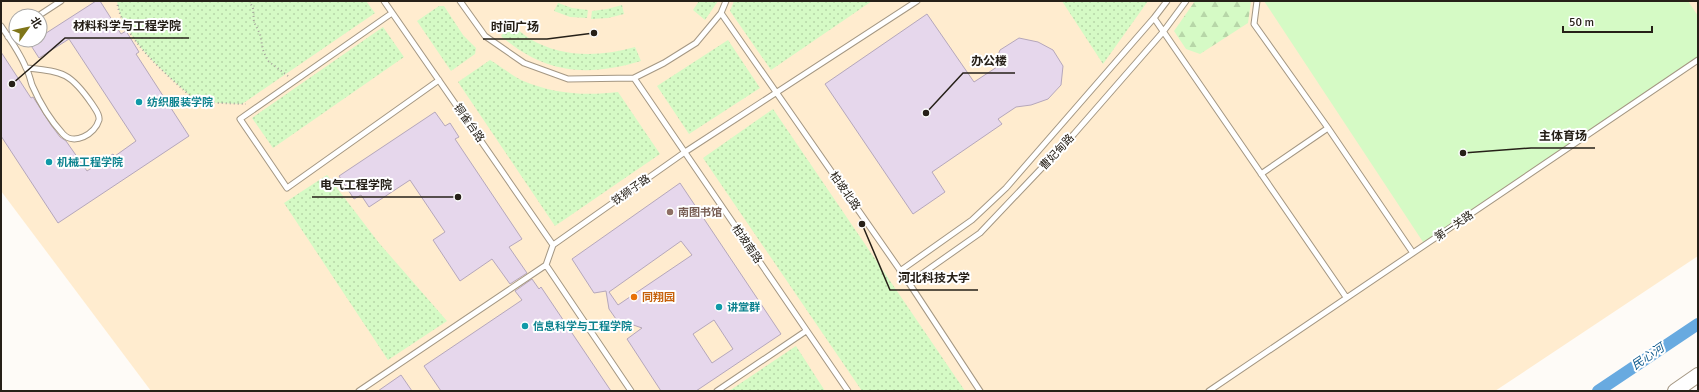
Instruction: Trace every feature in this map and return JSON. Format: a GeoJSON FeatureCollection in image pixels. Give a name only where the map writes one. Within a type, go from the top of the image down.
{"type":"FeatureCollection","features":[{"type":"Feature","properties":{"kind":"main road"},"geometry":{"type":"LineString","coordinates":[[1674,391],[1698,375]]}},
{"type":"Feature","properties":{"kind":"lane"},"geometry":{"type":"LineString","coordinates":[[48,9],[60,1]]}},
{"type":"Feature","properties":{"kind":"lane","name":"铜雀台路"},"geometry":{"type":"LineString","coordinates":[[384,1],[553,245]]}},
{"type":"Feature","properties":{"kind":"lane"},"geometry":{"type":"LineString","coordinates":[[460,1],[485,36],[524,64],[568,79],[634,78],[664,63],[696,43],[721,13],[726,1]]}},
{"type":"Feature","properties":{"kind":"lane","name":"铁狮子路"},"geometry":{"type":"LineString","coordinates":[[553,245],[685,152],[917,1]]}},
{"type":"Feature","properties":{"kind":"lane","name":"曹妃甸路"},"geometry":{"type":"LineString","coordinates":[[900,271],[972,220],[1006,188],[1154,18],[1166,1]]}},
{"type":"Feature","properties":{"kind":"lane","name":"曹妃甸路"},"geometry":{"type":"LineString","coordinates":[[909,283],[980,233],[1074,134],[1163,32],[1186,1]]}},
{"type":"Feature","properties":{"kind":"lane"},"geometry":{"type":"LineString","coordinates":[[1257,1],[1254,24],[1328,128],[1413,253]]}},
{"type":"Feature","properties":{"kind":"lane"},"geometry":{"type":"LineString","coordinates":[[392,13],[263,105],[240,119],[287,188],[439,80]]}},
{"type":"Feature","properties":{"kind":"lane","name":"柏坡北路"},"geometry":{"type":"LineString","coordinates":[[721,13],[909,283],[980,391]]}},
{"type":"Feature","properties":{"kind":"lane"},"geometry":{"type":"LineString","coordinates":[[1154,18],[1346,298]]}},
{"type":"Feature","properties":{"kind":"lane"},"geometry":{"type":"LineString","coordinates":[[1,26],[8,36]]}},
{"type":"Feature","properties":{"kind":"lane"},"geometry":{"type":"LineString","coordinates":[[15,48],[27,68],[40,101],[64,134],[72,140],[78,139],[94,128],[99,120],[98,113],[83,91],[67,76],[56,71],[27,68]]}},
{"type":"Feature","properties":{"kind":"lane","name":"第一关路"},"geometry":{"type":"LineString","coordinates":[[1209,391],[1698,60]]}},
{"type":"Feature","properties":{"kind":"lane","name":"柏坡南路"},"geometry":{"type":"LineString","coordinates":[[634,78],[848,391]]}},
{"type":"Feature","properties":{"kind":"lane"},"geometry":{"type":"LineString","coordinates":[[1262,174],[1328,128]]}},
{"type":"Feature","properties":{"kind":"lane"},"geometry":{"type":"LineString","coordinates":[[359,391],[546,265],[553,245]]}},
{"type":"Feature","properties":{"kind":"lane"},"geometry":{"type":"LineString","coordinates":[[546,265],[631,391]]}},
{"type":"Feature","properties":{"kind":"lane"},"geometry":{"type":"LineString","coordinates":[[716,391],[806,331]]}},
{"type":"Feature","properties":{"kind":"path"},"geometry":{"type":"LineString","coordinates":[[117,1],[118,9],[132,36],[160,69],[197,102],[263,105]]}},
{"type":"Feature","properties":{"kind":"path"},"geometry":{"type":"LineString","coordinates":[[249,1],[253,8],[254,22],[260,34],[263,50],[268,61],[296,81]]}},
{"type":"Feature","properties":{"kind":"shaded area"},"geometry":{"type":"Polygon","coordinates":[[[1,1],[1698,1],[1698,256],[1495,391],[151,391],[1,191],[1,1]]]}},
{"type":"Feature","properties":{"kind":"green space"},"geometry":{"type":"Polygon","coordinates":[[[117,1],[366,1],[375,13],[242,104],[197,102],[161,69],[137,43],[121,15],[117,1]]]}},
{"type":"Feature","properties":{"kind":"green space"},"geometry":{"type":"Polygon","coordinates":[[[699,1],[718,1],[705,20],[693,10],[699,1]]]}},
{"type":"Feature","properties":{"kind":"green space"},"geometry":{"type":"Polygon","coordinates":[[[734,1],[872,1],[771,70],[730,11],[734,1]]]}},
{"type":"Feature","properties":{"kind":"green space"},"geometry":{"type":"Polygon","coordinates":[[[1062,1],[1148,1],[1103,64],[1062,1]]]}},
{"type":"Feature","properties":{"kind":"green space"},"geometry":{"type":"Polygon","coordinates":[[[1195,1],[1251,1],[1248,23],[1200,54],[1186,49],[1174,31],[1195,1]]]}},
{"type":"Feature","properties":{"kind":"green space"},"geometry":{"type":"Polygon","coordinates":[[[1264,1],[1688,1],[1698,16],[1698,60],[1425,245],[1264,1]]]}},
{"type":"Feature","properties":{"kind":"green space"},"geometry":{"type":"Polygon","coordinates":[[[558,3],[572,8],[588,10],[587,18],[570,17],[554,11],[558,3]]]}},
{"type":"Feature","properties":{"kind":"green space"},"geometry":{"type":"Polygon","coordinates":[[[622,5],[624,14],[608,18],[591,19],[592,11],[622,5]]]}},
{"type":"Feature","properties":{"kind":"green space"},"geometry":{"type":"Polygon","coordinates":[[[439,6],[444,6],[463,35],[476,48],[475,54],[451,71],[417,21],[439,6]]]}},
{"type":"Feature","properties":{"kind":"green space"},"geometry":{"type":"Polygon","coordinates":[[[510,24],[530,39],[555,50],[568,53],[595,54],[608,53],[635,47],[641,61],[603,69],[585,70],[567,69],[550,65],[517,49],[501,36],[510,24]]]}},
{"type":"Feature","properties":{"kind":"green space"},"geometry":{"type":"Polygon","coordinates":[[[383,27],[404,57],[273,148],[252,118],[383,27]]]}},
{"type":"Feature","properties":{"kind":"green space"},"geometry":{"type":"Polygon","coordinates":[[[728,40],[760,88],[689,134],[657,86],[728,40]]]}},
{"type":"Feature","properties":{"kind":"green space"},"geometry":{"type":"Polygon","coordinates":[[[490,60],[521,80],[533,85],[557,91],[581,94],[618,92],[660,154],[555,226],[458,82],[490,60]]]}},
{"type":"Feature","properties":{"kind":"green space"},"geometry":{"type":"Polygon","coordinates":[[[773,109],[965,391],[862,391],[703,158],[773,109]]]}},
{"type":"Feature","properties":{"kind":"green space"},"geometry":{"type":"Polygon","coordinates":[[[327,175],[379,243],[447,321],[388,360],[284,203],[327,175]]]}},
{"type":"Feature","properties":{"kind":"green space"},"geometry":{"type":"Polygon","coordinates":[[[796,346],[825,391],[729,391],[796,346]]]}},
{"type":"Feature","properties":{"kind":"building"},"geometry":{"type":"Polygon","coordinates":[[[96,1],[100,1],[121,34],[126,31],[139,52],[136,54],[189,136],[58,223],[1,136],[1,52],[31,98],[33,97],[51,125],[60,137],[66,141],[87,171],[113,154],[115,156],[136,141],[69,39],[39,58],[33,48],[48,48],[48,32],[96,1]]]}},
{"type":"Feature","properties":{"kind":"building"},"geometry":{"type":"Polygon","coordinates":[[[927,14],[974,82],[997,67],[996,60],[1000,50],[1019,38],[1038,42],[1053,50],[1063,66],[1061,85],[1048,99],[1031,105],[1016,107],[998,119],[1002,124],[932,172],[945,192],[913,214],[825,84],[927,14]]]}},
{"type":"Feature","properties":{"kind":"building"},"geometry":{"type":"Polygon","coordinates":[[[435,112],[445,126],[450,123],[459,137],[455,139],[522,239],[509,247],[527,273],[510,284],[492,259],[460,281],[433,240],[445,232],[410,180],[369,207],[361,195],[354,199],[339,176],[435,112]]]}},
{"type":"Feature","properties":{"kind":"building"},"geometry":{"type":"Polygon","coordinates":[[[680,183],[781,334],[696,391],[661,391],[627,339],[642,328],[616,319],[609,309],[606,291],[594,293],[572,259],[680,183]],[[681,241],[609,292],[618,305],[692,255],[681,241]],[[714,320],[693,334],[712,363],[733,349],[714,320]]]}},
{"type":"Feature","properties":{"kind":"building","name":"信息科学与工程学院"},"geometry":{"type":"Polygon","coordinates":[[[532,279],[539,289],[541,287],[611,391],[441,391],[424,366],[522,300],[515,291],[532,279]]]}},
{"type":"Feature","properties":{"kind":"building"},"geometry":{"type":"Polygon","coordinates":[[[401,375],[412,391],[378,391],[401,375]]]}},
{"type":"Feature","properties":{"kind":"waterway","name":"民心河"},"geometry":{"type":"LineString","coordinates":[[1598,391],[1698,324]]}},
{"type":"Feature","properties":{"kind":"place","name":"时间广场"},"geometry":{"type":"Point","coordinates":[594,33]}},
{"type":"Feature","properties":{"kind":"place","name":"材料科学与工程学院"},"geometry":{"type":"Point","coordinates":[12,84]}},
{"type":"Feature","properties":{"kind":"place","name":"纺织服装学院"},"geometry":{"type":"Point","coordinates":[139,102]}},
{"type":"Feature","properties":{"kind":"place","name":"办公楼"},"geometry":{"type":"Point","coordinates":[926,113]}},
{"type":"Feature","properties":{"kind":"place","name":"主体育场"},"geometry":{"type":"Point","coordinates":[1463,153]}},
{"type":"Feature","properties":{"kind":"place","name":"机械工程学院"},"geometry":{"type":"Point","coordinates":[49,162]}},
{"type":"Feature","properties":{"kind":"place","name":"电气工程学院"},"geometry":{"type":"Point","coordinates":[458,197]}},
{"type":"Feature","properties":{"kind":"place","name":"南图书馆"},"geometry":{"type":"Point","coordinates":[670,212]}},
{"type":"Feature","properties":{"kind":"place","name":"河北科技大学"},"geometry":{"type":"Point","coordinates":[862,224]}},
{"type":"Feature","properties":{"kind":"place","name":"同翔园"},"geometry":{"type":"Point","coordinates":[634,297]}},
{"type":"Feature","properties":{"kind":"place","name":"讲堂群"},"geometry":{"type":"Point","coordinates":[719,307]}},
{"type":"Feature","properties":{"kind":"place","name":"信息科学与工程学院"},"geometry":{"type":"Point","coordinates":[525,326]}}]}
